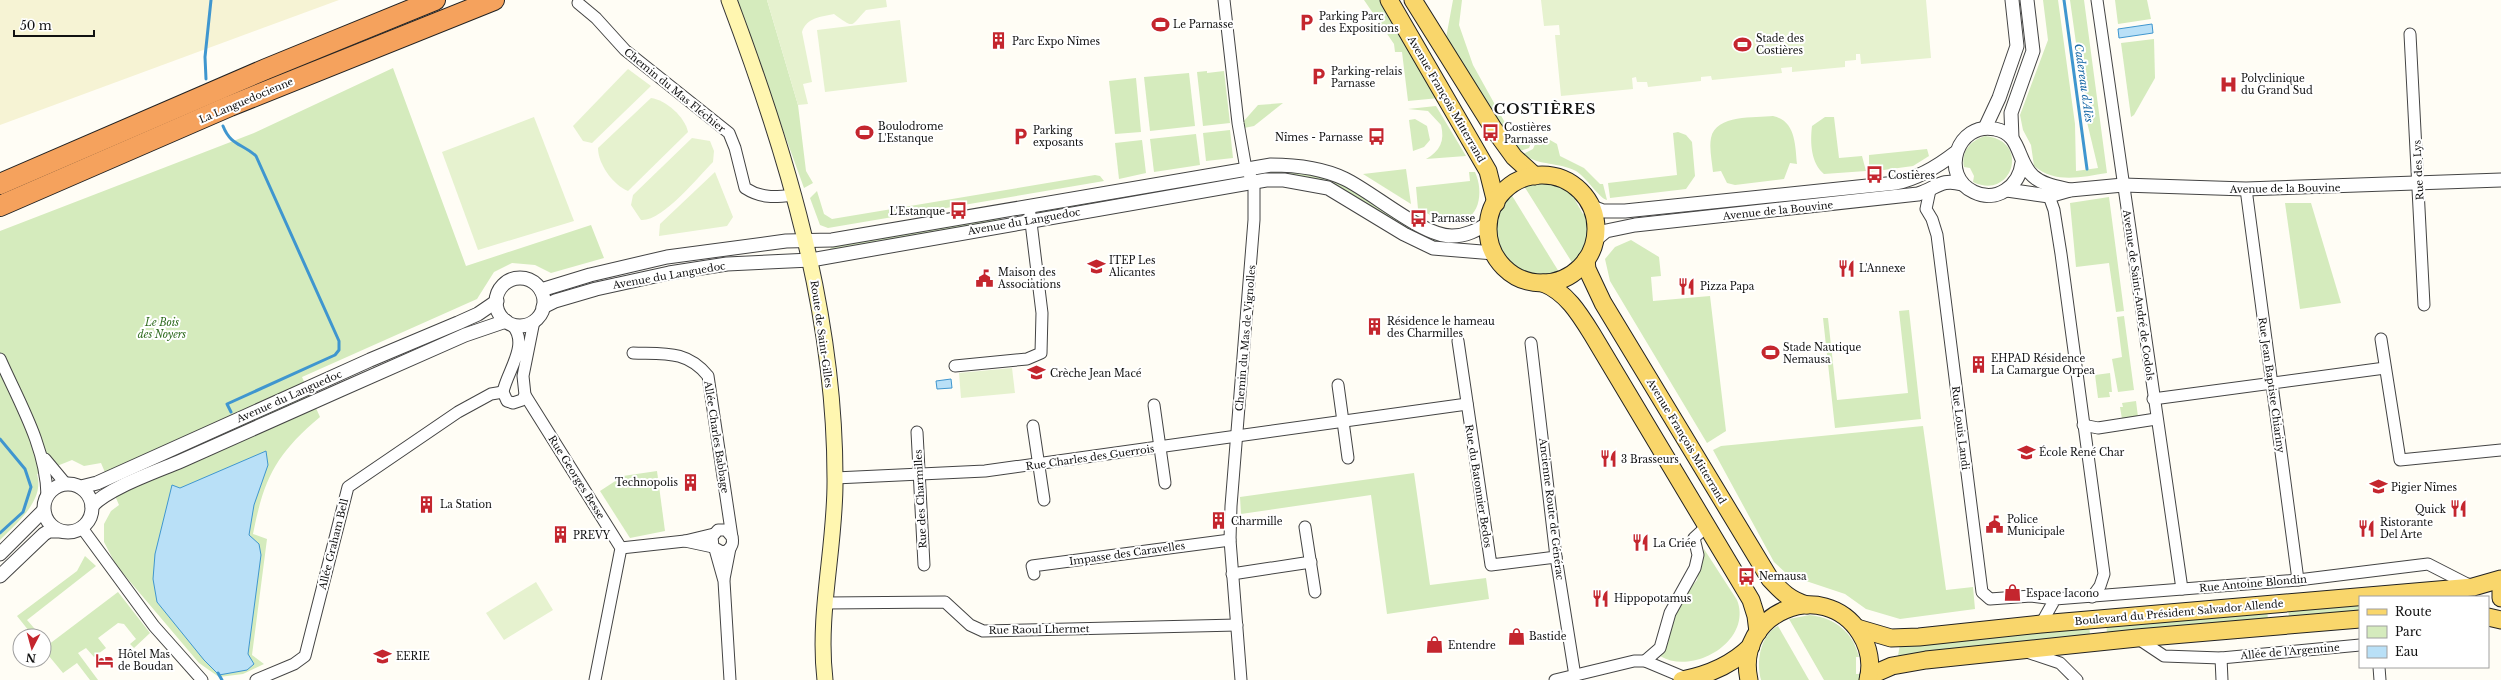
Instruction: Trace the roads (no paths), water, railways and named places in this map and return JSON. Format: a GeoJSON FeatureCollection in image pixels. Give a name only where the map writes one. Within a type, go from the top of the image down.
{"type":"FeatureCollection","features":[{"type":"Feature","properties":{"kind":"highway","name":"La Languedocienne"},"geometry":{"type":"LineString","coordinates":[[0,184],[266,69],[435,0]]}},
{"type":"Feature","properties":{"kind":"highway","name":"La Languedocienne"},"geometry":{"type":"LineString","coordinates":[[0,206],[230,106],[494,0]]}},
{"type":"Feature","properties":{"kind":"main road","name":"Route de Saint-Gilles"},"geometry":{"type":"LineString","coordinates":[[729,0],[776,132],[795,195],[811,260],[833,418],[835,478],[834,525],[824,624],[825,680]]}},
{"type":"Feature","properties":{"kind":"main road","name":"Avenue François Mitterrand"},"geometry":{"type":"LineString","coordinates":[[1389,0],[1488,171],[1496,203]]}},
{"type":"Feature","properties":{"kind":"main road","name":"Avenue François Mitterrand"},"geometry":{"type":"LineString","coordinates":[[1413,0],[1493,128],[1514,157],[1535,176]]}},
{"type":"Feature","properties":{"kind":"main road"},"geometry":{"type":"LineString","coordinates":[[1543,283],[1565,278],[1586,260],[1594,241],[1595,222],[1590,206],[1584,196],[1570,184],[1554,177],[1535,176],[1510,185],[1496,203],[1489,223],[1489,236],[1494,253],[1505,268],[1514,275],[1530,282],[1543,283],[1554,287],[1577,310],[1707,526],[1751,600],[1756,616],[1754,639],[1747,661],[1749,680]]}},
{"type":"Feature","properties":{"kind":"main road","name":"Avenue François Mitterrand"},"geometry":{"type":"LineString","coordinates":[[1586,260],[1587,269],[1603,304],[1770,579],[1783,594],[1794,602],[1837,612],[1857,628]]}},
{"type":"Feature","properties":{"kind":"main road","name":"Boulevard du Président Salvador Allende"},"geometry":{"type":"LineString","coordinates":[[2367,596],[2472,587],[2501,579]]}},
{"type":"Feature","properties":{"kind":"main road"},"geometry":{"type":"LineString","coordinates":[[2501,590],[2501,598]]}},
{"type":"Feature","properties":{"kind":"main road","name":"Boulevard du Président Salvador Allende"},"geometry":{"type":"LineString","coordinates":[[1857,628],[1891,638],[1919,638],[2041,624],[2359,597]]}},
{"type":"Feature","properties":{"kind":"main road"},"geometry":{"type":"LineString","coordinates":[[1685,679],[1731,663],[1779,612],[1807,605]]}},
{"type":"Feature","properties":{"kind":"main road"},"geometry":{"type":"LineString","coordinates":[[2489,617],[2501,620]]}},
{"type":"Feature","properties":{"kind":"main road"},"geometry":{"type":"LineString","coordinates":[[1857,628],[1869,653],[1869,678],[1892,666],[1926,660],[2137,638],[2359,619]]}},
{"type":"Feature","properties":{"kind":"street"},"geometry":{"type":"LineString","coordinates":[[1224,0],[1238,123],[1246,169],[1254,182]]}},
{"type":"Feature","properties":{"kind":"street"},"geometry":{"type":"LineString","coordinates":[[1985,128],[1997,105],[2016,46],[2012,0]]}},
{"type":"Feature","properties":{"kind":"street"},"geometry":{"type":"LineString","coordinates":[[2012,138],[1995,129],[1985,128],[1966,136],[1955,153],[1957,175],[1962,184],[1970,190],[1988,196],[2007,190],[2018,178],[2022,163],[2021,154],[2012,138],[2011,113],[2033,51],[2027,0]]}},
{"type":"Feature","properties":{"kind":"street","name":"Avenue de Saint-André de Codols"},"geometry":{"type":"LineString","coordinates":[[2097,0],[2119,139],[2123,185],[2182,589]]}},
{"type":"Feature","properties":{"kind":"street","name":"Chemin du Mas Fléchier"},"geometry":{"type":"LineString","coordinates":[[578,3],[596,18],[625,50],[729,134],[735,148],[745,188],[756,195],[768,198],[795,195]]}},
{"type":"Feature","properties":{"kind":"street","name":"Rue des Lys"},"geometry":{"type":"LineString","coordinates":[[2410,34],[2424,306]]}},
{"type":"Feature","properties":{"kind":"street","name":"Avenue de la Bouvine"},"geometry":{"type":"LineString","coordinates":[[1590,206],[1603,211],[1625,211],[1896,183],[1909,180],[1937,167],[1955,153]]}},
{"type":"Feature","properties":{"kind":"street","name":"Avenue de la Bouvine"},"geometry":{"type":"LineString","coordinates":[[2022,163],[2034,177],[2044,183],[2070,190]]}},
{"type":"Feature","properties":{"kind":"street","name":"Avenue du Languedoc"},"geometry":{"type":"LineString","coordinates":[[541,290],[590,275],[667,257],[786,240],[807,242],[832,240],[1246,169],[1290,165],[1329,173],[1361,188],[1411,220],[1447,235],[1465,235],[1489,223]]}},
{"type":"Feature","properties":{"kind":"street","name":"Avenue du Languedoc"},"geometry":{"type":"LineString","coordinates":[[543,307],[555,301],[596,289],[669,273],[727,264],[811,260],[1031,220],[1254,182],[1284,180],[1328,188],[1404,234],[1433,248],[1494,253]]}},
{"type":"Feature","properties":{"kind":"street","name":"Avenue de la Bouvine"},"geometry":{"type":"LineString","coordinates":[[2007,190],[2049,196],[2070,190],[2123,185],[2246,189],[2501,180]]}},
{"type":"Feature","properties":{"kind":"street","name":"Chemin du Mas de Vignolles"},"geometry":{"type":"LineString","coordinates":[[1241,680],[1230,540],[1236,437],[1254,220],[1254,182]]}},
{"type":"Feature","properties":{"kind":"street","name":"Avenue de la Bouvine"},"geometry":{"type":"LineString","coordinates":[[1594,241],[1606,231],[1635,225],[1918,194],[1930,190],[1943,182],[1962,184]]}},
{"type":"Feature","properties":{"kind":"street","name":"Rue Jean Baptiste Chiariny"},"geometry":{"type":"LineString","coordinates":[[2246,189],[2298,580]]}},
{"type":"Feature","properties":{"kind":"street","name":"Rue Louis Landi"},"geometry":{"type":"LineString","coordinates":[[1930,190],[1926,208],[1932,219],[1937,235],[1982,592],[1990,599],[2031,596],[2055,599]]}},
{"type":"Feature","properties":{"kind":"street"},"geometry":{"type":"LineString","coordinates":[[2049,196],[2057,232],[2104,574],[2100,586],[2092,597]]}},
{"type":"Feature","properties":{"kind":"street"},"geometry":{"type":"LineString","coordinates":[[955,366],[1027,359],[1041,353],[1042,313],[1029,206]]}},
{"type":"Feature","properties":{"kind":"street"},"geometry":{"type":"LineString","coordinates":[[515,279],[530,280],[541,290],[543,307],[534,321],[523,376],[524,391],[522,400],[514,403],[507,401],[504,388],[519,340],[515,328],[499,312],[496,301],[502,287],[515,279]]}},
{"type":"Feature","properties":{"kind":"street","name":"Avenue du Languedoc"},"geometry":{"type":"LineString","coordinates":[[81,487],[97,483],[356,366],[458,323],[478,314],[496,301]]}},
{"type":"Feature","properties":{"kind":"street"},"geometry":{"type":"LineString","coordinates":[[508,322],[519,326],[534,321]]}},
{"type":"Feature","properties":{"kind":"street","name":"Avenue du Languedoc"},"geometry":{"type":"LineString","coordinates":[[92,506],[97,500],[116,490],[465,335],[508,322]]}},
{"type":"Feature","properties":{"kind":"street"},"geometry":{"type":"LineString","coordinates":[[2381,339],[2400,460],[2501,450]]}},
{"type":"Feature","properties":{"kind":"street","name":"Rue du Batonnier Bedos"},"geometry":{"type":"LineString","coordinates":[[1458,341],[1466,404],[1491,566],[1556,557]]}},
{"type":"Feature","properties":{"kind":"street","name":"Ancienne Route de Générac"},"geometry":{"type":"LineString","coordinates":[[1531,343],[1556,557],[1575,676]]}},
{"type":"Feature","properties":{"kind":"street","name":"Allée Charles Babbage"},"geometry":{"type":"LineString","coordinates":[[633,353],[686,358],[696,363],[708,376],[732,537]]}},
{"type":"Feature","properties":{"kind":"street"},"geometry":{"type":"LineString","coordinates":[[0,359],[42,453],[46,473],[47,495],[43,510],[0,554]]}},
{"type":"Feature","properties":{"kind":"street"},"geometry":{"type":"LineString","coordinates":[[2154,399],[2385,368]]}},
{"type":"Feature","properties":{"kind":"street"},"geometry":{"type":"LineString","coordinates":[[504,388],[514,381],[524,391]]}},
{"type":"Feature","properties":{"kind":"street"},"geometry":{"type":"LineString","coordinates":[[1338,384],[1348,458]]}},
{"type":"Feature","properties":{"kind":"street","name":"Allée Graham Bell"},"geometry":{"type":"LineString","coordinates":[[256,680],[294,664],[305,656],[348,486],[458,412],[504,388]]}},
{"type":"Feature","properties":{"kind":"street","name":"Rue Georges Besse"},"geometry":{"type":"LineString","coordinates":[[524,391],[621,548]]}},
{"type":"Feature","properties":{"kind":"street","name":"Rue Charles des Guerrois"},"geometry":{"type":"LineString","coordinates":[[835,478],[919,476],[985,471],[1466,404]]}},
{"type":"Feature","properties":{"kind":"street"},"geometry":{"type":"LineString","coordinates":[[1154,405],[1164,483]]}},
{"type":"Feature","properties":{"kind":"street"},"geometry":{"type":"LineString","coordinates":[[2083,425],[2098,428],[2156,419]]}},
{"type":"Feature","properties":{"kind":"street"},"geometry":{"type":"LineString","coordinates":[[1033,426],[1044,500]]}},
{"type":"Feature","properties":{"kind":"street","name":"Rue des Charmilles"},"geometry":{"type":"LineString","coordinates":[[917,432],[924,565]]}},
{"type":"Feature","properties":{"kind":"street"},"geometry":{"type":"LineString","coordinates":[[42,453],[66,483]]}},
{"type":"Feature","properties":{"kind":"street"},"geometry":{"type":"LineString","coordinates":[[0,576],[44,534],[49,531],[72,532],[82,528],[90,520],[92,506],[91,498],[81,487],[66,483],[56,486],[47,495]]}},
{"type":"Feature","properties":{"kind":"street"},"geometry":{"type":"LineString","coordinates":[[728,509],[711,540],[724,581],[730,680]]}},
{"type":"Feature","properties":{"kind":"street"},"geometry":{"type":"LineString","coordinates":[[43,510],[49,524],[60,531]]}},
{"type":"Feature","properties":{"kind":"street"},"geometry":{"type":"LineString","coordinates":[[1645,661],[1660,648],[1670,612],[1695,568],[1698,555],[1694,538],[1707,526]]}},
{"type":"Feature","properties":{"kind":"street"},"geometry":{"type":"LineString","coordinates":[[1306,527],[1315,592]]}},
{"type":"Feature","properties":{"kind":"street"},"geometry":{"type":"LineString","coordinates":[[82,528],[154,626],[202,680]]}},
{"type":"Feature","properties":{"kind":"street"},"geometry":{"type":"LineString","coordinates":[[595,680],[621,548],[684,541],[726,530],[732,537],[733,544],[730,548],[724,581]]}},
{"type":"Feature","properties":{"kind":"street","name":"Impasse des Caravelles"},"geometry":{"type":"LineString","coordinates":[[1034,574],[1032,566],[1230,540]]}},
{"type":"Feature","properties":{"kind":"street"},"geometry":{"type":"LineString","coordinates":[[684,541],[714,548],[722,552],[730,548]]}},
{"type":"Feature","properties":{"kind":"street"},"geometry":{"type":"LineString","coordinates":[[1232,574],[1311,562]]}},
{"type":"Feature","properties":{"kind":"street","name":"Rue Antoine Blondin"},"geometry":{"type":"LineString","coordinates":[[2055,599],[2298,580],[2428,564],[2472,587]]}},
{"type":"Feature","properties":{"kind":"street"},"geometry":{"type":"LineString","coordinates":[[2041,624],[2055,599]]}},
{"type":"Feature","properties":{"kind":"street","name":"Rue Raoul Lhermet"},"geometry":{"type":"LineString","coordinates":[[826,603],[945,602],[957,611],[970,625],[983,631],[1237,625]]}},
{"type":"Feature","properties":{"kind":"street","name":"Allée de l'Argentine"},"geometry":{"type":"LineString","coordinates":[[2137,638],[2164,656],[2221,658],[2359,645]]}},
{"type":"Feature","properties":{"kind":"street"},"geometry":{"type":"LineString","coordinates":[[2019,650],[2060,663],[2077,680]]}},
{"type":"Feature","properties":{"kind":"street"},"geometry":{"type":"LineString","coordinates":[[2221,658],[2222,680]]}},
{"type":"Feature","properties":{"kind":"street"},"geometry":{"type":"LineString","coordinates":[[1555,680],[1634,661],[1645,661],[1685,679]]}},
{"type":"Feature","properties":{"kind":"street"},"geometry":{"type":"LineString","coordinates":[[2379,668],[2380,680]]}},
{"type":"Feature","properties":{"kind":"water"},"geometry":{"type":"Polygon","coordinates":[[[2152,24],[2153,33],[2119,38],[2118,29],[2152,24]]]}},
{"type":"Feature","properties":{"kind":"water"},"geometry":{"type":"Polygon","coordinates":[[[951,379],[952,388],[937,389],[936,381],[951,379]]]}},
{"type":"Feature","properties":{"kind":"water"},"geometry":{"type":"Polygon","coordinates":[[[266,451],[268,465],[254,505],[249,535],[259,544],[261,555],[248,654],[254,664],[247,670],[219,675],[204,660],[157,602],[153,579],[155,554],[172,485],[180,488],[266,451]]]}},
{"type":"Feature","properties":{"kind":"waterway"},"geometry":{"type":"LineString","coordinates":[[206,79],[205,57],[211,0]]}},
{"type":"Feature","properties":{"kind":"waterway","name":"Cadereau d'Alès"},"geometry":{"type":"LineString","coordinates":[[2064,0],[2087,169]]}},
{"type":"Feature","properties":{"kind":"waterway"},"geometry":{"type":"LineString","coordinates":[[223,126],[233,141],[256,156],[339,341],[339,350],[335,355],[227,404],[231,412]]}},
{"type":"Feature","properties":{"kind":"waterway"},"geometry":{"type":"LineString","coordinates":[[0,439],[25,469],[31,487],[23,512],[0,533]]}},
{"type":"Feature","properties":{"kind":"waterway"},"geometry":{"type":"LineString","coordinates":[[218,673],[222,680]]}},
{"type":"Feature","properties":{"kind":"place","name":"Parking Parc des Expositions"},"geometry":{"type":"Point","coordinates":[1306,22]}},
{"type":"Feature","properties":{"kind":"place","name":"Le Parnasse"},"geometry":{"type":"Point","coordinates":[1160,24]}},
{"type":"Feature","properties":{"kind":"place","name":"Parc Expo Nîmes"},"geometry":{"type":"Point","coordinates":[999,41]}},
{"type":"Feature","properties":{"kind":"place","name":"Stade des Costières"},"geometry":{"type":"Point","coordinates":[1743,44]}},
{"type":"Feature","properties":{"kind":"place","name":"Parking-relais Parnasse"},"geometry":{"type":"Point","coordinates":[1318,77]}},
{"type":"Feature","properties":{"kind":"place","name":"Polyclinique du Grand Sud"},"geometry":{"type":"Point","coordinates":[2228,84]}},
{"type":"Feature","properties":{"kind":"place","name":"Boulodrome L'Estanque"},"geometry":{"type":"Point","coordinates":[865,132]}},
{"type":"Feature","properties":{"kind":"place","name":"Costières Parnasse"},"geometry":{"type":"Point","coordinates":[1491,133]}},
{"type":"Feature","properties":{"kind":"place","name":"Parking exposants"},"geometry":{"type":"Point","coordinates":[1020,136]}},
{"type":"Feature","properties":{"kind":"place","name":"Nîmes - Parnasse"},"geometry":{"type":"Point","coordinates":[1376,137]}},
{"type":"Feature","properties":{"kind":"place","name":"Costières"},"geometry":{"type":"Point","coordinates":[1875,175]}},
{"type":"Feature","properties":{"kind":"place","name":"L'Estanque"},"geometry":{"type":"Point","coordinates":[958,211]}},
{"type":"Feature","properties":{"kind":"place","name":"Parnasse"},"geometry":{"type":"Point","coordinates":[1418,218]}},
{"type":"Feature","properties":{"kind":"place","name":"ITEP Les Alicantes"},"geometry":{"type":"Point","coordinates":[1096,266]}},
{"type":"Feature","properties":{"kind":"place","name":"L'Annexe"},"geometry":{"type":"Point","coordinates":[1846,268]}},
{"type":"Feature","properties":{"kind":"place","name":"Maison des Associations"},"geometry":{"type":"Point","coordinates":[985,278]}},
{"type":"Feature","properties":{"kind":"place","name":"Pizza Papa"},"geometry":{"type":"Point","coordinates":[1687,286]}},
{"type":"Feature","properties":{"kind":"place","name":"Résidence le hameau des Charmilles"},"geometry":{"type":"Point","coordinates":[1374,327]}},
{"type":"Feature","properties":{"kind":"place","name":"Stade Nautique Nemausa"},"geometry":{"type":"Point","coordinates":[1770,353]}},
{"type":"Feature","properties":{"kind":"place","name":"EHPAD Résidence La Camargue Orpea"},"geometry":{"type":"Point","coordinates":[1978,364]}},
{"type":"Feature","properties":{"kind":"place","name":"Crèche Jean Macé"},"geometry":{"type":"Point","coordinates":[1037,373]}},
{"type":"Feature","properties":{"kind":"place","name":"École René Char"},"geometry":{"type":"Point","coordinates":[2026,452]}},
{"type":"Feature","properties":{"kind":"place","name":"3 Brasseurs"},"geometry":{"type":"Point","coordinates":[1608,459]}},
{"type":"Feature","properties":{"kind":"place","name":"Technopolis"},"geometry":{"type":"Point","coordinates":[691,482]}},
{"type":"Feature","properties":{"kind":"place","name":"Pigier Nîmes"},"geometry":{"type":"Point","coordinates":[2378,487]}},
{"type":"Feature","properties":{"kind":"place","name":"La Station"},"geometry":{"type":"Point","coordinates":[427,504]}},
{"type":"Feature","properties":{"kind":"place","name":"Quick"},"geometry":{"type":"Point","coordinates":[2459,509]}},
{"type":"Feature","properties":{"kind":"place","name":"Charmille"},"geometry":{"type":"Point","coordinates":[1218,521]}},
{"type":"Feature","properties":{"kind":"place","name":"Police Municipale"},"geometry":{"type":"Point","coordinates":[1994,525]}},
{"type":"Feature","properties":{"kind":"place","name":"Ristorante Del Arte"},"geometry":{"type":"Point","coordinates":[2367,528]}},
{"type":"Feature","properties":{"kind":"place","name":"PREVY"},"geometry":{"type":"Point","coordinates":[560,535]}},
{"type":"Feature","properties":{"kind":"place","name":"La Criée"},"geometry":{"type":"Point","coordinates":[1640,543]}},
{"type":"Feature","properties":{"kind":"place","name":"Nemausa"},"geometry":{"type":"Point","coordinates":[1746,576]}},
{"type":"Feature","properties":{"kind":"place","name":"Espace Iacono"},"geometry":{"type":"Point","coordinates":[2013,593]}},
{"type":"Feature","properties":{"kind":"place","name":"Hippopotamus"},"geometry":{"type":"Point","coordinates":[1601,598]}},
{"type":"Feature","properties":{"kind":"place","name":"Bastide"},"geometry":{"type":"Point","coordinates":[1516,636]}},
{"type":"Feature","properties":{"kind":"place","name":"Entendre"},"geometry":{"type":"Point","coordinates":[1435,645]}},
{"type":"Feature","properties":{"kind":"place","name":"EERIE"},"geometry":{"type":"Point","coordinates":[383,656]}},
{"type":"Feature","properties":{"kind":"place","name":"Hôtel Mas de Boudan"},"geometry":{"type":"Point","coordinates":[105,660]}},
{"type":"Feature","properties":{"kind":"district","name":"COSTIÈRES"},"geometry":{"type":"Point","coordinates":[1545,109]}},
{"type":"Feature","properties":{"kind":"park label","name":"Le Bois des Noyers"},"geometry":{"type":"Point","coordinates":[162,328]}}]}
